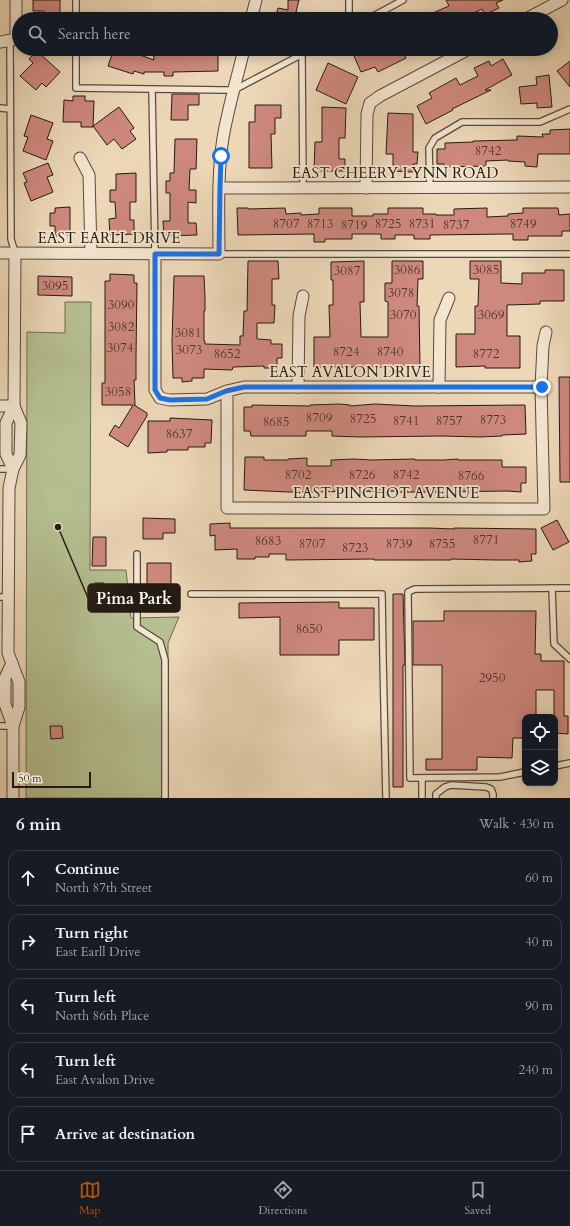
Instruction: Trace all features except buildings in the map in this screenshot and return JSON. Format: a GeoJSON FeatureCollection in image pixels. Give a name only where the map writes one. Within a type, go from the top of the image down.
{"type":"FeatureCollection","features":[{"type":"Feature","properties":{"kind":"street"},"geometry":{"type":"LineString","coordinates":[[14,12],[16,0]]}},
{"type":"Feature","properties":{"kind":"street"},"geometry":{"type":"LineString","coordinates":[[253,12],[256,0]]}},
{"type":"Feature","properties":{"kind":"street"},"geometry":{"type":"LineString","coordinates":[[539,12],[562,0]]}},
{"type":"Feature","properties":{"kind":"street"},"geometry":{"type":"LineString","coordinates":[[8,41],[12,20]]}},
{"type":"Feature","properties":{"kind":"street"},"geometry":{"type":"LineString","coordinates":[[219,254],[220,188],[223,138],[242,56]]}},
{"type":"Feature","properties":{"kind":"street"},"geometry":{"type":"LineString","coordinates":[[366,188],[367,114],[370,103],[380,96],[456,56]]}},
{"type":"Feature","properties":{"kind":"street"},"geometry":{"type":"LineString","coordinates":[[80,158],[89,175],[91,253]]}},
{"type":"Feature","properties":{"kind":"street","name":"EAST CHEERY LYNN ROAD"},"geometry":{"type":"LineString","coordinates":[[220,188],[570,187]]}},
{"type":"Feature","properties":{"kind":"street","name":"EAST EARLL DRIVE"},"geometry":{"type":"LineString","coordinates":[[0,253],[219,254]]}},
{"type":"Feature","properties":{"kind":"street"},"geometry":{"type":"LineString","coordinates":[[13,798],[13,726],[19,707],[19,682],[8,653],[4,597],[4,534],[8,488],[13,469],[6,454],[6,423],[14,406],[14,253]]}},
{"type":"Feature","properties":{"kind":"street","name":"EAST AVALON DRIVE"},"geometry":{"type":"LineString","coordinates":[[155,254],[155,390],[160,398],[170,400],[207,399],[226,391],[244,387],[542,387]]}},
{"type":"Feature","properties":{"kind":"street"},"geometry":{"type":"LineString","coordinates":[[298,387],[299,316],[303,296]]}},
{"type":"Feature","properties":{"kind":"street"},"geometry":{"type":"LineString","coordinates":[[439,387],[440,320],[448,298]]}},
{"type":"Feature","properties":{"kind":"street"},"geometry":{"type":"LineString","coordinates":[[542,387],[543,346],[546,332]]}},
{"type":"Feature","properties":{"kind":"street","name":"EAST PINCHOT AVENUE"},"geometry":{"type":"LineString","coordinates":[[226,391],[227,508],[544,509],[542,387]]}},
{"type":"Feature","properties":{"kind":"street"},"geometry":{"type":"LineString","coordinates":[[0,406],[14,406]]}},
{"type":"Feature","properties":{"kind":"street"},"geometry":{"type":"LineString","coordinates":[[0,663],[12,663]]}},
{"type":"Feature","properties":{"kind":"lane"},"geometry":{"type":"LineString","coordinates":[[76,0],[76,12]]}},
{"type":"Feature","properties":{"kind":"lane"},"geometry":{"type":"LineString","coordinates":[[349,0],[349,12]]}},
{"type":"Feature","properties":{"kind":"lane"},"geometry":{"type":"LineString","coordinates":[[381,12],[403,0]]}},
{"type":"Feature","properties":{"kind":"lane"},"geometry":{"type":"LineString","coordinates":[[8,41],[11,239],[14,253]]}},
{"type":"Feature","properties":{"kind":"lane"},"geometry":{"type":"LineString","coordinates":[[76,56],[76,88],[234,90],[298,56]]}},
{"type":"Feature","properties":{"kind":"lane"},"geometry":{"type":"LineString","coordinates":[[302,56],[302,188]]}},
{"type":"Feature","properties":{"kind":"lane"},"geometry":{"type":"LineString","coordinates":[[152,89],[155,254]]}},
{"type":"Feature","properties":{"kind":"lane"},"geometry":{"type":"LineString","coordinates":[[0,108],[10,109]]}},
{"type":"Feature","properties":{"kind":"lane"},"geometry":{"type":"LineString","coordinates":[[430,188],[429,148],[435,138],[462,122],[540,122],[570,109]]}},
{"type":"Feature","properties":{"kind":"lane"},"geometry":{"type":"LineString","coordinates":[[219,254],[570,254]]}},
{"type":"Feature","properties":{"kind":"lane"},"geometry":{"type":"LineString","coordinates":[[0,469],[13,469]]}},
{"type":"Feature","properties":{"kind":"lane"},"geometry":{"type":"LineString","coordinates":[[137,554],[137,627],[160,642],[165,660],[165,798]]}},
{"type":"Feature","properties":{"kind":"lane"},"geometry":{"type":"LineString","coordinates":[[552,588],[554,644],[570,659]]}},
{"type":"Feature","properties":{"kind":"lane"},"geometry":{"type":"LineString","coordinates":[[522,773],[500,777],[410,778],[408,592],[415,589],[570,588]]}},
{"type":"Feature","properties":{"kind":"lane"},"geometry":{"type":"LineString","coordinates":[[191,594],[382,594],[382,658],[386,798]]}},
{"type":"Feature","properties":{"kind":"lane"},"geometry":{"type":"LineString","coordinates":[[0,726],[13,726]]}},
{"type":"Feature","properties":{"kind":"lane"},"geometry":{"type":"LineString","coordinates":[[558,765],[570,763]]}},
{"type":"Feature","properties":{"kind":"lane"},"geometry":{"type":"LineString","coordinates":[[422,778],[422,798]]}},
{"type":"Feature","properties":{"kind":"lane"},"geometry":{"type":"LineString","coordinates":[[436,798],[436,794],[445,787],[451,785],[486,787],[491,789],[493,798]]}},
{"type":"Feature","properties":{"kind":"green space"},"geometry":{"type":"Polygon","coordinates":[[[65,302],[91,302],[90,570],[126,570],[131,618],[179,617],[168,643],[168,798],[26,798],[27,332],[65,333],[65,302]]]}},
{"type":"Feature","properties":{"kind":"place","name":"Pima Park"},"geometry":{"type":"Point","coordinates":[58,527]}},
{"type":"Feature","properties":{"kind":"route"},"geometry":{"type":"LineString","coordinates":[[221,156],[219,254],[155,254],[155,390],[160,398],[170,400],[207,399],[226,391],[244,387],[542,387]]}}]}
